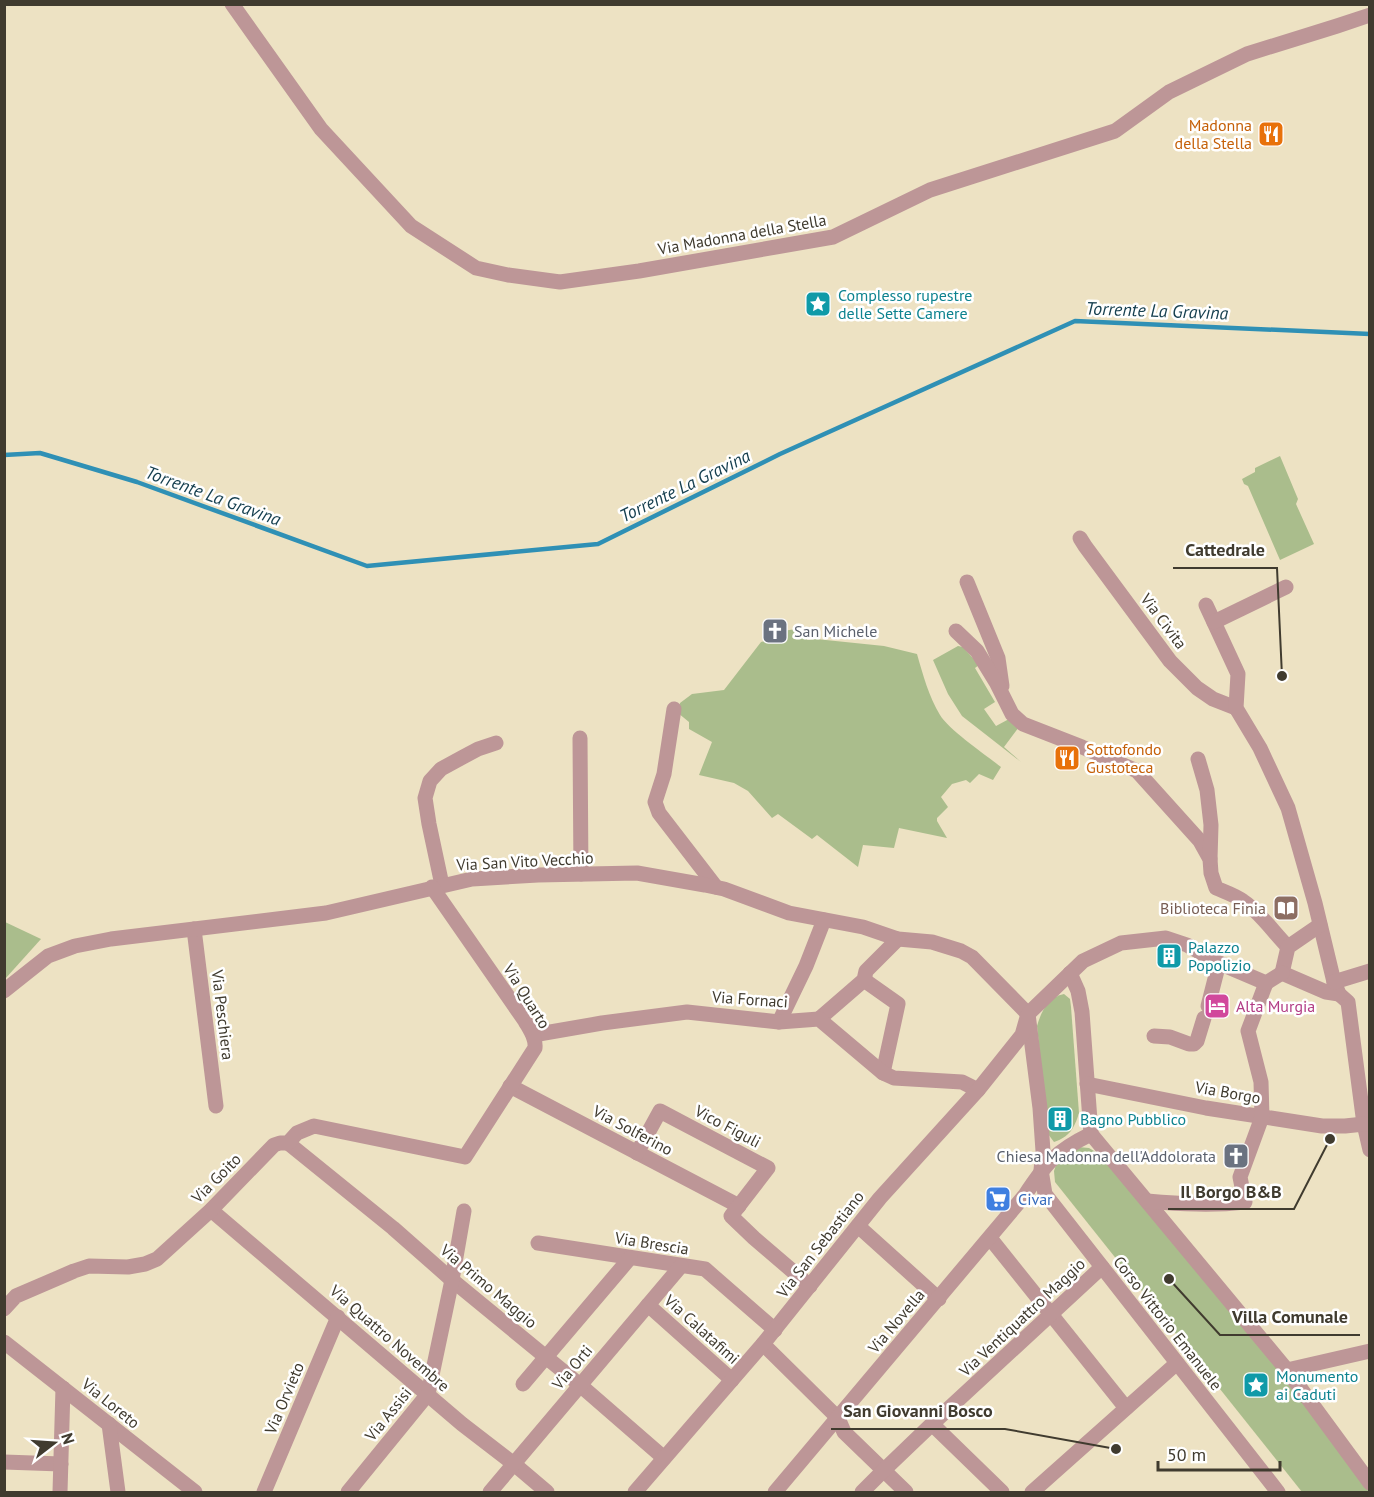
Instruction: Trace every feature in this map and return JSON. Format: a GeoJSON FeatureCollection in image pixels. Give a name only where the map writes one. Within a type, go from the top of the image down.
{"type":"FeatureCollection","features":[{"type":"Feature","properties":{"kind":"street","name":"Via Madonna della Stella"},"geometry":{"type":"LineString","coordinates":[[231,4],[321,129],[411,226],[476,268],[560,282],[639,271],[833,237],[930,190],[1115,131],[1169,92],[1246,54],[1370,15]]}},
{"type":"Feature","properties":{"kind":"street","name":"Via Civita"},"geometry":{"type":"LineString","coordinates":[[1080,538],[1170,661],[1197,688],[1213,699],[1236,708]]}},
{"type":"Feature","properties":{"kind":"street"},"geometry":{"type":"LineString","coordinates":[[967,582],[998,658],[1003,695]]}},
{"type":"Feature","properties":{"kind":"street"},"geometry":{"type":"LineString","coordinates":[[1215,622],[1286,587]]}},
{"type":"Feature","properties":{"kind":"street"},"geometry":{"type":"LineString","coordinates":[[1206,605],[1238,674],[1236,708],[1260,748],[1288,808],[1337,988],[1348,1002],[1369,1149]]}},
{"type":"Feature","properties":{"kind":"street"},"geometry":{"type":"LineString","coordinates":[[956,631],[977,651],[1012,714],[1023,724],[1137,771],[1200,841],[1210,859]]}},
{"type":"Feature","properties":{"kind":"street"},"geometry":{"type":"LineString","coordinates":[[674,710],[664,774],[655,802],[659,813],[716,887]]}},
{"type":"Feature","properties":{"kind":"street"},"geometry":{"type":"LineString","coordinates":[[580,738],[581,874]]}},
{"type":"Feature","properties":{"kind":"street"},"geometry":{"type":"LineString","coordinates":[[437,886],[425,798],[430,781],[441,769],[463,756],[496,743]]}},
{"type":"Feature","properties":{"kind":"street"},"geometry":{"type":"LineString","coordinates":[[1198,759],[1207,790],[1211,825],[1211,873],[1216,888],[1242,900],[1256,911],[1288,947]]}},
{"type":"Feature","properties":{"kind":"street","name":"Via San Vito Vecchio"},"geometry":{"type":"LineString","coordinates":[[4,992],[48,956],[75,945],[326,913],[472,879],[538,874],[637,873],[716,887],[789,913],[863,927],[898,939],[932,942],[962,951],[972,957],[1028,1014]]}},
{"type":"Feature","properties":{"kind":"street","name":"Via Quarto"},"geometry":{"type":"LineString","coordinates":[[437,886],[536,1043],[536,1048],[465,1157]]}},
{"type":"Feature","properties":{"kind":"street"},"geometry":{"type":"LineString","coordinates":[[779,1022],[806,966],[824,920]]}},
{"type":"Feature","properties":{"kind":"street"},"geometry":{"type":"LineString","coordinates":[[1147,1201],[1206,1205],[1245,1202],[1240,1177],[1262,1116],[1261,1082],[1248,1031],[1266,983],[1282,973],[1288,947],[1320,925]]}},
{"type":"Feature","properties":{"kind":"street","name":"Via Peschiera"},"geometry":{"type":"LineString","coordinates":[[194,929],[216,1106]]}},
{"type":"Feature","properties":{"kind":"street"},"geometry":{"type":"LineString","coordinates":[[1041,1170],[1043,1151],[1040,1108],[1028,1014],[1083,961],[1121,944],[1166,938],[1187,945],[1219,963],[1266,983]]}},
{"type":"Feature","properties":{"kind":"street"},"geometry":{"type":"LineString","coordinates":[[898,939],[866,971],[864,980],[819,1018],[883,1073],[894,1078],[962,1082],[978,1090]]}},
{"type":"Feature","properties":{"kind":"street"},"geometry":{"type":"LineString","coordinates":[[1154,1036],[1170,1037],[1189,1044],[1197,1041],[1219,963]]}},
{"type":"Feature","properties":{"kind":"street"},"geometry":{"type":"LineString","coordinates":[[1282,973],[1326,992],[1370,971]]}},
{"type":"Feature","properties":{"kind":"street"},"geometry":{"type":"LineString","coordinates":[[1070,973],[1078,991],[1082,1012],[1091,1134],[1287,1370],[1370,1483]]}},
{"type":"Feature","properties":{"kind":"street"},"geometry":{"type":"LineString","coordinates":[[864,980],[898,1004],[883,1073]]}},
{"type":"Feature","properties":{"kind":"street","name":"Via Fornaci"},"geometry":{"type":"LineString","coordinates":[[533,1035],[687,1012],[779,1022],[819,1018]]}},
{"type":"Feature","properties":{"kind":"street","name":"Via San Sebastiano"},"geometry":{"type":"LineString","coordinates":[[635,1492],[775,1330],[880,1198],[978,1090],[1022,1035],[1028,1014]]}},
{"type":"Feature","properties":{"kind":"street","name":"Via Borgo"},"geometry":{"type":"LineString","coordinates":[[1087,1084],[1206,1108],[1322,1126],[1364,1124]]}},
{"type":"Feature","properties":{"kind":"street","name":"Via Solferino"},"geometry":{"type":"LineString","coordinates":[[510,1086],[637,1153],[735,1211],[754,1238],[810,1286]]}},
{"type":"Feature","properties":{"kind":"street","name":"Vico Figuli"},"geometry":{"type":"LineString","coordinates":[[637,1153],[660,1111],[768,1168],[735,1211]]}},
{"type":"Feature","properties":{"kind":"street","name":"Via Goito"},"geometry":{"type":"LineString","coordinates":[[4,1309],[16,1296],[74,1270],[89,1266],[128,1267],[157,1259],[212,1210],[274,1145],[288,1143],[297,1133],[314,1126],[465,1157]]}},
{"type":"Feature","properties":{"kind":"street"},"geometry":{"type":"LineString","coordinates":[[1041,1170],[1071,1143],[1091,1134]]}},
{"type":"Feature","properties":{"kind":"street","name":"Via Primo Maggio"},"geometry":{"type":"LineString","coordinates":[[288,1143],[393,1228],[664,1458]]}},
{"type":"Feature","properties":{"kind":"street","name":"Via Novella"},"geometry":{"type":"LineString","coordinates":[[774,1492],[1025,1196],[1041,1170]]}},
{"type":"Feature","properties":{"kind":"street","name":"Corso Vittorio Emanuele"},"geometry":{"type":"LineString","coordinates":[[1041,1170],[1045,1194],[1278,1492]]}},
{"type":"Feature","properties":{"kind":"street","name":"Via Quattro Novembre"},"geometry":{"type":"LineString","coordinates":[[212,1210],[462,1424],[547,1492]]}},
{"type":"Feature","properties":{"kind":"street","name":"Via Assisi"},"geometry":{"type":"LineString","coordinates":[[348,1492],[428,1394],[464,1211]]}},
{"type":"Feature","properties":{"kind":"street"},"geometry":{"type":"LineString","coordinates":[[858,1226],[939,1299]]}},
{"type":"Feature","properties":{"kind":"street"},"geometry":{"type":"LineString","coordinates":[[990,1238],[1126,1408]]}},
{"type":"Feature","properties":{"kind":"street","name":"Via Brescia"},"geometry":{"type":"LineString","coordinates":[[538,1243],[705,1269],[775,1330]]}},
{"type":"Feature","properties":{"kind":"street"},"geometry":{"type":"LineString","coordinates":[[523,1384],[630,1258]]}},
{"type":"Feature","properties":{"kind":"street","name":"Via Orti"},"geometry":{"type":"LineString","coordinates":[[490,1492],[681,1266]]}},
{"type":"Feature","properties":{"kind":"street","name":"Via Ventiquattro Maggio"},"geometry":{"type":"LineString","coordinates":[[862,1492],[932,1424],[1102,1268]]}},
{"type":"Feature","properties":{"kind":"street","name":"Via Calatafimi"},"geometry":{"type":"LineString","coordinates":[[648,1305],[732,1380]]}},
{"type":"Feature","properties":{"kind":"street","name":"Via Orvieto"},"geometry":{"type":"LineString","coordinates":[[264,1492],[338,1317]]}},
{"type":"Feature","properties":{"kind":"street","name":"Via Loreto"},"geometry":{"type":"LineString","coordinates":[[4,1342],[195,1492]]}},
{"type":"Feature","properties":{"kind":"street"},"geometry":{"type":"LineString","coordinates":[[763,1344],[838,1418],[844,1432],[906,1492]]}},
{"type":"Feature","properties":{"kind":"street"},"geometry":{"type":"LineString","coordinates":[[1287,1370],[1370,1351]]}},
{"type":"Feature","properties":{"kind":"street"},"geometry":{"type":"LineString","coordinates":[[1032,1492],[1177,1363]]}},
{"type":"Feature","properties":{"kind":"street"},"geometry":{"type":"LineString","coordinates":[[60,1492],[63,1388]]}},
{"type":"Feature","properties":{"kind":"street"},"geometry":{"type":"LineString","coordinates":[[109,1424],[118,1492]]}},
{"type":"Feature","properties":{"kind":"street"},"geometry":{"type":"LineString","coordinates":[[932,1424],[1002,1492]]}},
{"type":"Feature","properties":{"kind":"street"},"geometry":{"type":"LineString","coordinates":[[4,1462],[61,1464]]}},
{"type":"Feature","properties":{"kind":"green space"},"geometry":{"type":"Polygon","coordinates":[[[1280,456],[1298,499],[1296,504],[1314,544],[1280,560],[1248,486],[1242,479],[1255,472],[1255,468],[1280,456]]]}},
{"type":"Feature","properties":{"kind":"green space"},"geometry":{"type":"Polygon","coordinates":[[[804,628],[807,640],[884,646],[917,654],[929,693],[940,715],[959,735],[1001,767],[993,780],[979,774],[970,783],[966,780],[952,784],[941,797],[948,807],[937,818],[937,821],[947,838],[899,828],[894,848],[863,845],[858,867],[817,835],[812,839],[778,814],[772,818],[748,791],[734,783],[699,775],[712,742],[689,729],[689,722],[678,713],[680,703],[692,694],[724,690],[761,642],[775,638],[775,632],[804,628]]]}},
{"type":"Feature","properties":{"kind":"green space"},"geometry":{"type":"Polygon","coordinates":[[[958,646],[963,647],[979,665],[975,668],[995,702],[984,709],[996,726],[1009,719],[1019,727],[1004,747],[1021,762],[962,716],[948,694],[933,660],[958,646]]]}},
{"type":"Feature","properties":{"kind":"green space"},"geometry":{"type":"Polygon","coordinates":[[[5,922],[41,939],[5,979],[5,922]]]}},
{"type":"Feature","properties":{"kind":"green space"},"geometry":{"type":"Polygon","coordinates":[[[1064,994],[1070,999],[1079,1113],[1070,1132],[1064,1138],[1054,1142],[1048,1134],[1037,1026],[1049,1002],[1064,994]]]}},
{"type":"Feature","properties":{"kind":"green space"},"geometry":{"type":"Polygon","coordinates":[[[1078,1147],[1089,1148],[1099,1154],[1280,1365],[1369,1492],[1302,1492],[1055,1182],[1054,1171],[1058,1159],[1078,1147]]]}},
{"type":"Feature","properties":{"kind":"waterway","name":"Torrente La Gravina"},"geometry":{"type":"LineString","coordinates":[[4,455],[40,453],[137,482],[367,566],[598,544],[780,454],[1075,321],[1370,334]]}},
{"type":"Feature","properties":{"kind":"place","name":"Madonna della Stella"},"geometry":{"type":"Point","coordinates":[1271,134]}},
{"type":"Feature","properties":{"kind":"place","name":"Complesso rupestre delle Sette Camere"},"geometry":{"type":"Point","coordinates":[818,304]}},
{"type":"Feature","properties":{"kind":"place","name":"San Michele"},"geometry":{"type":"Point","coordinates":[775,631]}},
{"type":"Feature","properties":{"kind":"place","name":"Cattedrale"},"geometry":{"type":"Point","coordinates":[1282,676]}},
{"type":"Feature","properties":{"kind":"place","name":"Sottofondo Gustoteca"},"geometry":{"type":"Point","coordinates":[1067,758]}},
{"type":"Feature","properties":{"kind":"place","name":"Biblioteca Finia"},"geometry":{"type":"Point","coordinates":[1286,908]}},
{"type":"Feature","properties":{"kind":"place","name":"Palazzo Popolizio"},"geometry":{"type":"Point","coordinates":[1169,956]}},
{"type":"Feature","properties":{"kind":"place","name":"Alta Murgia"},"geometry":{"type":"Point","coordinates":[1217,1006]}},
{"type":"Feature","properties":{"kind":"place","name":"Bagno Pubblico"},"geometry":{"type":"Point","coordinates":[1060,1119]}},
{"type":"Feature","properties":{"kind":"place","name":"Il Borgo B&B"},"geometry":{"type":"Point","coordinates":[1330,1139]}},
{"type":"Feature","properties":{"kind":"place","name":"Chiesa Madonna dell'Addolorata"},"geometry":{"type":"Point","coordinates":[1236,1156]}},
{"type":"Feature","properties":{"kind":"place","name":"Civar"},"geometry":{"type":"Point","coordinates":[998,1199]}},
{"type":"Feature","properties":{"kind":"place","name":"Villa Comunale"},"geometry":{"type":"Point","coordinates":[1169,1279]}},
{"type":"Feature","properties":{"kind":"place","name":"Monumento ai Caduti"},"geometry":{"type":"Point","coordinates":[1256,1385]}},
{"type":"Feature","properties":{"kind":"place","name":"San Giovanni Bosco"},"geometry":{"type":"Point","coordinates":[1116,1449]}}]}
